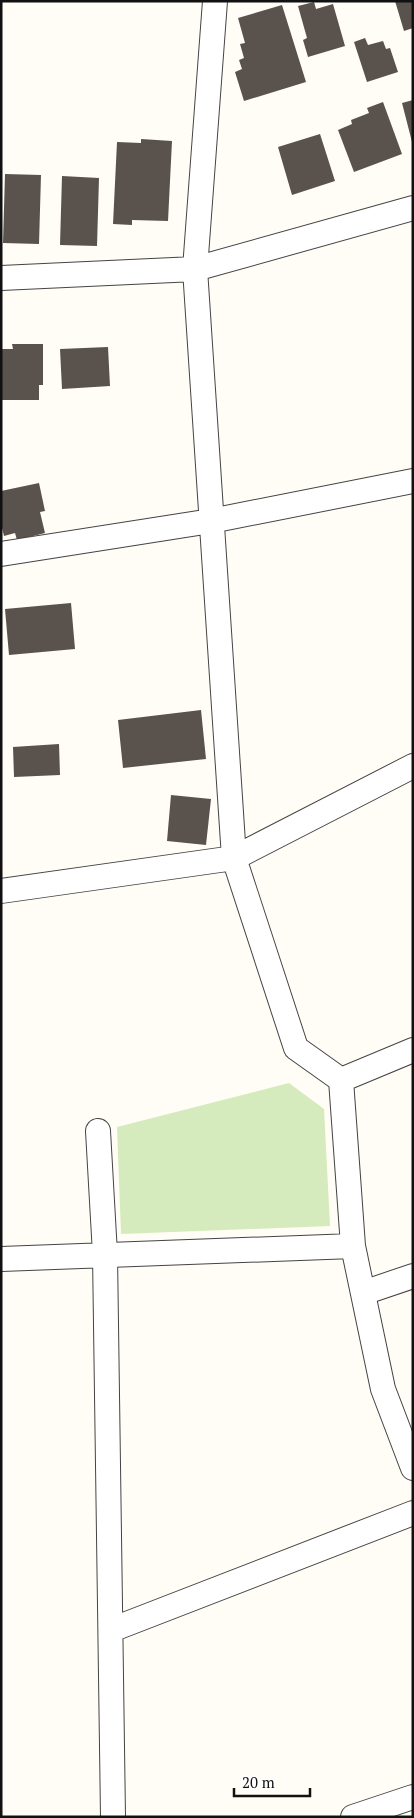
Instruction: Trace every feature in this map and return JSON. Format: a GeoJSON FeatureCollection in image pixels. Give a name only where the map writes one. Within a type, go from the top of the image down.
{"type":"FeatureCollection","features":[{"type":"Feature","properties":{"kind":"street"},"geometry":{"type":"LineString","coordinates":[[214,1],[195,269],[234,858],[296,1048],[341,1080]]}},
{"type":"Feature","properties":{"kind":"street"},"geometry":{"type":"LineString","coordinates":[[1,278],[195,269],[413,208]]}},
{"type":"Feature","properties":{"kind":"street"},"geometry":{"type":"LineString","coordinates":[[1,554],[211,521],[413,480]]}},
{"type":"Feature","properties":{"kind":"street"},"geometry":{"type":"LineString","coordinates":[[1,892],[234,858],[413,766]]}},
{"type":"Feature","properties":{"kind":"street"},"geometry":{"type":"LineString","coordinates":[[341,1080],[413,1050]]}},
{"type":"Feature","properties":{"kind":"street"},"geometry":{"type":"LineString","coordinates":[[341,1080],[353,1246],[383,1389],[413,1468]]}},
{"type":"Feature","properties":{"kind":"street"},"geometry":{"type":"LineString","coordinates":[[98,1131],[106,1254],[113,1817]]}},
{"type":"Feature","properties":{"kind":"street"},"geometry":{"type":"LineString","coordinates":[[1,1259],[353,1246]]}},
{"type":"Feature","properties":{"kind":"street"},"geometry":{"type":"LineString","coordinates":[[363,1293],[413,1276]]}},
{"type":"Feature","properties":{"kind":"street"},"geometry":{"type":"LineString","coordinates":[[111,1630],[413,1513]]}},
{"type":"Feature","properties":{"kind":"street"},"geometry":{"type":"LineString","coordinates":[[353,1817],[413,1797]]}},
{"type":"Feature","properties":{"kind":"green space"},"geometry":{"type":"Polygon","coordinates":[[[289,1083],[324,1109],[330,1226],[121,1234],[117,1127],[289,1083]]]}},
{"type":"Feature","properties":{"kind":"building"},"geometry":{"type":"Polygon","coordinates":[[[395,1],[413,1],[413,28],[404,31],[395,1]]]}},
{"type":"Feature","properties":{"kind":"building"},"geometry":{"type":"Polygon","coordinates":[[[314,2],[316,9],[333,4],[345,46],[308,57],[303,40],[307,38],[298,6],[314,2]]]}},
{"type":"Feature","properties":{"kind":"building"},"geometry":{"type":"Polygon","coordinates":[[[282,5],[306,82],[244,101],[235,72],[242,69],[239,60],[244,58],[240,44],[245,43],[238,18],[282,5]]]}},
{"type":"Feature","properties":{"kind":"building"},"geometry":{"type":"Polygon","coordinates":[[[365,38],[368,45],[383,41],[386,49],[390,48],[398,72],[367,82],[354,42],[365,38]]]}},
{"type":"Feature","properties":{"kind":"building"},"geometry":{"type":"Polygon","coordinates":[[[413,100],[413,142],[412,142],[402,103],[413,100]]]}},
{"type":"Feature","properties":{"kind":"building"},"geometry":{"type":"Polygon","coordinates":[[[383,102],[402,154],[354,172],[338,130],[352,124],[351,120],[369,113],[367,108],[383,102]]]}},
{"type":"Feature","properties":{"kind":"building"},"geometry":{"type":"Polygon","coordinates":[[[320,134],[335,181],[292,195],[278,147],[320,134]]]}},
{"type":"Feature","properties":{"kind":"building"},"geometry":{"type":"Polygon","coordinates":[[[141,139],[172,141],[168,221],[132,220],[132,225],[113,224],[117,142],[141,143],[141,139]]]}},
{"type":"Feature","properties":{"kind":"building"},"geometry":{"type":"Polygon","coordinates":[[[5,174],[41,175],[39,244],[3,243],[5,174]]]}},
{"type":"Feature","properties":{"kind":"building"},"geometry":{"type":"Polygon","coordinates":[[[62,176],[99,178],[97,246],[60,245],[62,176]]]}},
{"type":"Feature","properties":{"kind":"building"},"geometry":{"type":"Polygon","coordinates":[[[12,344],[43,344],[43,385],[39,385],[39,400],[1,400],[1,349],[13,349],[12,344]]]}},
{"type":"Feature","properties":{"kind":"building"},"geometry":{"type":"Polygon","coordinates":[[[108,347],[110,386],[62,389],[60,349],[108,347]]]}},
{"type":"Feature","properties":{"kind":"building"},"geometry":{"type":"Polygon","coordinates":[[[39,483],[45,511],[40,512],[45,533],[17,540],[15,533],[4,536],[1,524],[1,491],[39,483]]]}},
{"type":"Feature","properties":{"kind":"building"},"geometry":{"type":"Polygon","coordinates":[[[71,603],[75,649],[9,655],[5,609],[71,603]]]}},
{"type":"Feature","properties":{"kind":"building"},"geometry":{"type":"Polygon","coordinates":[[[201,710],[206,759],[123,768],[118,720],[201,710]]]}},
{"type":"Feature","properties":{"kind":"building"},"geometry":{"type":"Polygon","coordinates":[[[59,744],[60,775],[14,777],[13,747],[59,744]]]}},
{"type":"Feature","properties":{"kind":"building"},"geometry":{"type":"Polygon","coordinates":[[[171,795],[211,799],[206,845],[167,841],[171,795]]]}}]}
